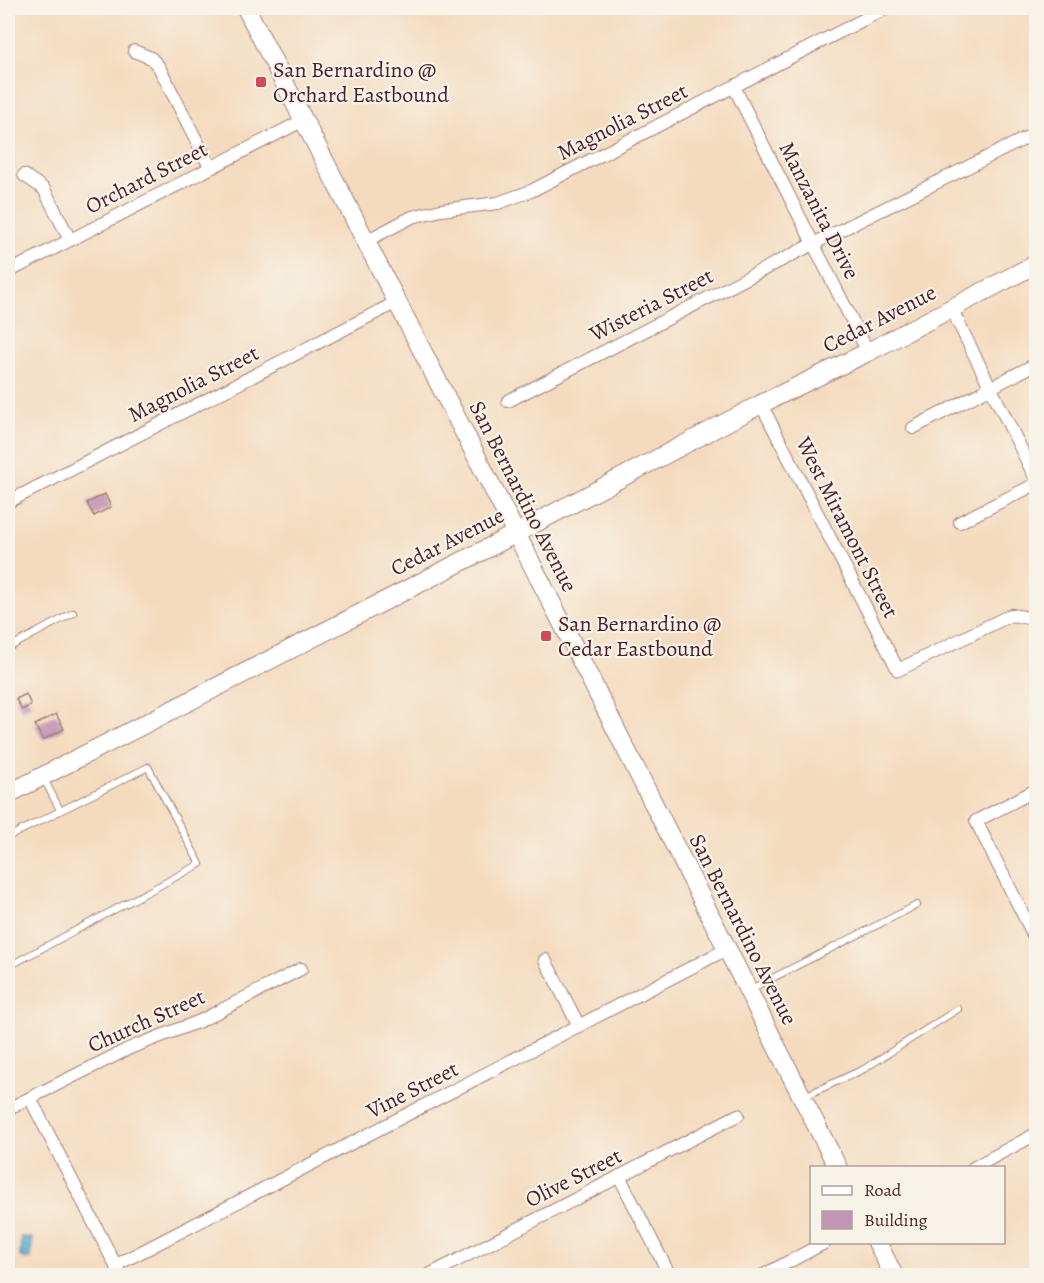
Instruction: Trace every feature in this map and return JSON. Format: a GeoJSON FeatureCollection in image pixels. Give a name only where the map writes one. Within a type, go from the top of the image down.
{"type":"FeatureCollection","features":[{"type":"Feature","properties":{"kind":"main road","name":"San Bernardino Avenue"},"geometry":{"type":"LineString","coordinates":[[246,8],[837,1166]]}},
{"type":"Feature","properties":{"kind":"main road","name":"Cedar Avenue"},"geometry":{"type":"LineString","coordinates":[[8,794],[1036,264]]}},
{"type":"Feature","properties":{"kind":"main road"},"geometry":{"type":"LineString","coordinates":[[878,1244],[894,1275]]}},
{"type":"Feature","properties":{"kind":"street","name":"Magnolia Street"},"geometry":{"type":"LineString","coordinates":[[366,241],[412,217],[441,210],[498,204],[531,191],[886,8]]}},
{"type":"Feature","properties":{"kind":"street"},"geometry":{"type":"LineString","coordinates":[[134,51],[151,58],[159,67],[210,167]]}},
{"type":"Feature","properties":{"kind":"street","name":"Manzanita Drive"},"geometry":{"type":"LineString","coordinates":[[734,87],[868,352]]}},
{"type":"Feature","properties":{"kind":"street","name":"Orchard Street"},"geometry":{"type":"LineString","coordinates":[[8,272],[304,120]]}},
{"type":"Feature","properties":{"kind":"street","name":"Wisteria Street"},"geometry":{"type":"LineString","coordinates":[[508,401],[813,244],[1036,133]]}},
{"type":"Feature","properties":{"kind":"street"},"geometry":{"type":"LineString","coordinates":[[24,175],[44,189],[70,240]]}},
{"type":"Feature","properties":{"kind":"street","name":"Magnolia Street"},"geometry":{"type":"LineString","coordinates":[[8,502],[397,302]]}},
{"type":"Feature","properties":{"kind":"street"},"geometry":{"type":"LineString","coordinates":[[951,309],[1036,482],[960,522]]}},
{"type":"Feature","properties":{"kind":"street"},"geometry":{"type":"LineString","coordinates":[[913,428],[1036,364]]}},
{"type":"Feature","properties":{"kind":"street","name":"West Miramont Street"},"geometry":{"type":"LineString","coordinates":[[761,404],[898,670],[1011,615],[1036,619]]}},
{"type":"Feature","properties":{"kind":"street"},"geometry":{"type":"LineString","coordinates":[[1036,790],[976,821],[1036,940]]}},
{"type":"Feature","properties":{"kind":"street","name":"Vine Street"},"geometry":{"type":"LineString","coordinates":[[118,1270],[727,949]]}},
{"type":"Feature","properties":{"kind":"street"},"geometry":{"type":"LineString","coordinates":[[545,960],[579,1026]]}},
{"type":"Feature","properties":{"kind":"street","name":"Church Street"},"geometry":{"type":"LineString","coordinates":[[8,1109],[130,1048],[200,1021],[301,969]]}},
{"type":"Feature","properties":{"kind":"street"},"geometry":{"type":"LineString","coordinates":[[30,1098],[118,1270]]}},
{"type":"Feature","properties":{"kind":"street","name":"Olive Street"},"geometry":{"type":"LineString","coordinates":[[427,1275],[738,1116]]}},
{"type":"Feature","properties":{"kind":"street"},"geometry":{"type":"LineString","coordinates":[[975,1166],[1036,1134]]}},
{"type":"Feature","properties":{"kind":"street"},"geometry":{"type":"LineString","coordinates":[[619,1176],[670,1275]]}},
{"type":"Feature","properties":{"kind":"street"},"geometry":{"type":"LineString","coordinates":[[762,1275],[822,1244]]}},
{"type":"Feature","properties":{"kind":"lane"},"geometry":{"type":"LineString","coordinates":[[8,648],[73,613]]}},
{"type":"Feature","properties":{"kind":"lane"},"geometry":{"type":"LineString","coordinates":[[8,837],[148,767],[200,864],[9,966],[8,963]]}},
{"type":"Feature","properties":{"kind":"lane"},"geometry":{"type":"LineString","coordinates":[[43,776],[60,810]]}},
{"type":"Feature","properties":{"kind":"lane"},"geometry":{"type":"LineString","coordinates":[[747,990],[917,905]]}},
{"type":"Feature","properties":{"kind":"lane"},"geometry":{"type":"LineString","coordinates":[[802,1098],[864,1069],[958,1009]]}},
{"type":"Feature","properties":{"kind":"water"},"geometry":{"type":"Polygon","coordinates":[[[21,1237],[32,1238],[31,1258],[26,1259],[20,1256],[21,1237]]]}},
{"type":"Feature","properties":{"kind":"building"},"geometry":{"type":"Polygon","coordinates":[[[105,494],[111,507],[94,516],[87,503],[105,494]]]}},
{"type":"Feature","properties":{"kind":"building"},"geometry":{"type":"Polygon","coordinates":[[[26,694],[31,705],[22,710],[16,699],[26,694]]]}},
{"type":"Feature","properties":{"kind":"building"},"geometry":{"type":"Polygon","coordinates":[[[56,714],[64,729],[43,740],[35,725],[56,714]]]}},
{"type":"Feature","properties":{"kind":"place","name":"San Bernardino @ Orchard Eastbound"},"geometry":{"type":"Point","coordinates":[261,82]}},
{"type":"Feature","properties":{"kind":"place","name":"San Bernardino @ Cedar Eastbound"},"geometry":{"type":"Point","coordinates":[546,636]}}]}
